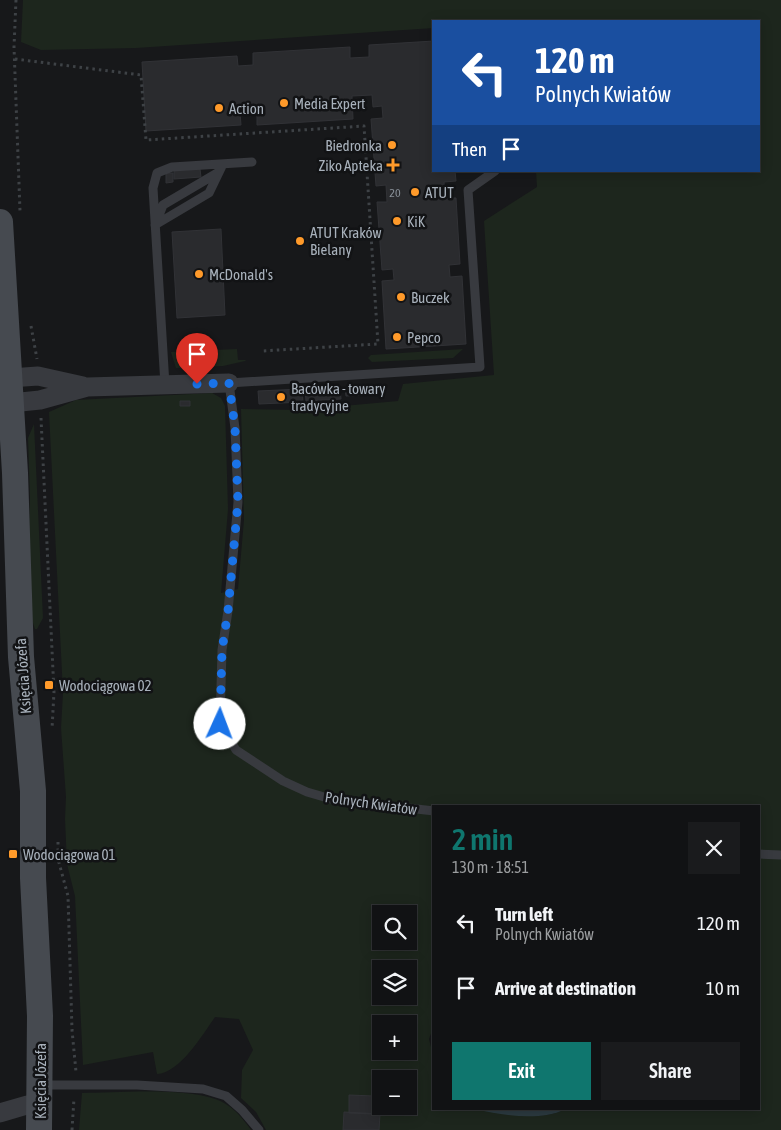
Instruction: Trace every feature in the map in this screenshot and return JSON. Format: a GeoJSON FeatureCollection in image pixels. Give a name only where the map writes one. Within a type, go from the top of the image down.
{"type":"FeatureCollection","features":[{"type":"Feature","properties":{"kind":"main road","name":"Księcia Józefa"},"geometry":{"type":"LineString","coordinates":[[0,222],[10,390],[21,657],[33,791],[33,878],[40,1016],[39,1130]]}},
{"type":"Feature","properties":{"kind":"street"},"geometry":{"type":"LineString","coordinates":[[10,390],[38,376],[87,387]]}},
{"type":"Feature","properties":{"kind":"street"},"geometry":{"type":"LineString","coordinates":[[10,390],[40,400],[87,387],[229,383]]}},
{"type":"Feature","properties":{"kind":"street"},"geometry":{"type":"LineString","coordinates":[[0,1113],[27,1105],[40,1095]]}},
{"type":"Feature","properties":{"kind":"lane"},"geometry":{"type":"LineString","coordinates":[[165,385],[153,188],[157,173],[172,167],[221,168],[252,162]]}},
{"type":"Feature","properties":{"kind":"lane"},"geometry":{"type":"LineString","coordinates":[[155,226],[163,205],[221,168]]}},
{"type":"Feature","properties":{"kind":"lane"},"geometry":{"type":"LineString","coordinates":[[155,226],[209,193],[221,168]]}},
{"type":"Feature","properties":{"kind":"lane"},"geometry":{"type":"LineString","coordinates":[[229,383],[480,367],[468,190],[494,172]]}},
{"type":"Feature","properties":{"kind":"lane","name":"Polnych Kwiatów"},"geometry":{"type":"LineString","coordinates":[[229,383],[235,428],[238,502],[228,611],[222,650],[220,724],[236,750],[283,781],[307,792],[331,799],[432,811]]}},
{"type":"Feature","properties":{"kind":"lane"},"geometry":{"type":"LineString","coordinates":[[760,854],[781,855]]}},
{"type":"Feature","properties":{"kind":"lane"},"geometry":{"type":"LineString","coordinates":[[40,1095],[137,1085],[203,1089],[226,1096],[242,1110],[259,1130]]}},
{"type":"Feature","properties":{"kind":"path"},"geometry":{"type":"LineString","coordinates":[[16,0],[14,59],[20,202]]}},
{"type":"Feature","properties":{"kind":"path"},"geometry":{"type":"LineString","coordinates":[[14,59],[141,75],[146,140],[364,126],[378,344],[262,351]]}},
{"type":"Feature","properties":{"kind":"path"},"geometry":{"type":"LineString","coordinates":[[41,415],[54,692],[52,737]]}},
{"type":"Feature","properties":{"kind":"path"},"geometry":{"type":"LineString","coordinates":[[58,839],[58,859],[68,896],[72,1030],[76,1075]]}},
{"type":"Feature","properties":{"kind":"path"},"geometry":{"type":"LineString","coordinates":[[72,1130],[75,1096]]}},
{"type":"Feature","properties":{"kind":"shaded area"},"geometry":{"type":"Polygon","coordinates":[[[23,0],[781,0],[781,1130],[266,1130],[256,1112],[241,1098],[242,1070],[253,1050],[239,1019],[215,1017],[190,1052],[166,1072],[157,1074],[153,1052],[83,1065],[75,896],[67,864],[66,797],[61,728],[63,693],[49,412],[76,400],[212,393],[221,398],[225,406],[228,509],[221,593],[238,589],[244,520],[241,409],[299,410],[398,401],[403,384],[494,375],[484,221],[537,187],[536,172],[760,172],[760,20],[432,20],[432,28],[136,48],[41,50],[21,42],[23,0]]]}},
{"type":"Feature","properties":{"kind":"shaded area"},"geometry":{"type":"Polygon","coordinates":[[[237,349],[238,360],[246,360],[223,366],[176,368],[171,352],[237,349]]]}},
{"type":"Feature","properties":{"kind":"shaded area"},"geometry":{"type":"Polygon","coordinates":[[[463,349],[453,358],[372,362],[368,358],[371,355],[463,349]]]}},
{"type":"Feature","properties":{"kind":"shaded area"},"geometry":{"type":"Polygon","coordinates":[[[34,424],[43,618],[37,629],[35,629],[30,614],[28,569],[30,497],[28,438],[34,424]]]}},
{"type":"Feature","properties":{"kind":"shaded area"},"geometry":{"type":"Polygon","coordinates":[[[176,1092],[194,1094],[211,1098],[232,1108],[251,1130],[79,1130],[82,1093],[176,1092]]]}},
{"type":"Feature","properties":{"kind":"shaded area"},"geometry":{"type":"Polygon","coordinates":[[[480,1110],[563,1110],[532,1116],[480,1110]]]}},
{"type":"Feature","properties":{"kind":"building","name":"ATUT"},"geometry":{"type":"Polygon","coordinates":[[[432,41],[432,172],[455,172],[456,181],[444,182],[445,198],[456,198],[460,264],[449,265],[450,277],[462,276],[466,344],[386,349],[382,281],[394,280],[393,269],[382,270],[377,202],[387,202],[386,185],[376,186],[371,119],[383,118],[382,106],[373,107],[372,95],[352,96],[353,119],[257,125],[257,112],[240,113],[241,125],[146,131],[142,62],[237,56],[238,66],[253,65],[253,53],[350,47],[350,58],[369,57],[369,45],[432,41]]]}},
{"type":"Feature","properties":{"kind":"building"},"geometry":{"type":"Polygon","coordinates":[[[200,169],[201,177],[174,179],[174,170],[200,169]]]}},
{"type":"Feature","properties":{"kind":"building"},"geometry":{"type":"Polygon","coordinates":[[[166,173],[173,173],[173,182],[166,183],[166,173]]]}},
{"type":"Feature","properties":{"kind":"building","name":"McDonald's"},"geometry":{"type":"Polygon","coordinates":[[[221,229],[225,315],[177,318],[172,232],[221,229]]]}},
{"type":"Feature","properties":{"kind":"building"},"geometry":{"type":"Polygon","coordinates":[[[340,386],[341,399],[306,401],[305,388],[340,386]]]}},
{"type":"Feature","properties":{"kind":"building"},"geometry":{"type":"Polygon","coordinates":[[[364,387],[365,395],[346,396],[345,389],[364,387]]]}},
{"type":"Feature","properties":{"kind":"building","name":"Bacówka - towary tradycyjne"},"geometry":{"type":"Polygon","coordinates":[[[302,389],[303,402],[259,404],[258,391],[302,389]]]}},
{"type":"Feature","properties":{"kind":"building"},"geometry":{"type":"Polygon","coordinates":[[[180,401],[190,401],[190,406],[180,406],[180,401]]]}},
{"type":"Feature","properties":{"kind":"building"},"geometry":{"type":"Polygon","coordinates":[[[349,1095],[372,1096],[372,1114],[349,1113],[349,1095]]]}},
{"type":"Feature","properties":{"kind":"building"},"geometry":{"type":"Polygon","coordinates":[[[344,1112],[380,1115],[379,1130],[343,1130],[344,1112]]]}},
{"type":"Feature","properties":{"kind":"place","name":"Media Expert"},"geometry":{"type":"Point","coordinates":[284,103]}},
{"type":"Feature","properties":{"kind":"place","name":"Action"},"geometry":{"type":"Point","coordinates":[219,108]}},
{"type":"Feature","properties":{"kind":"place","name":"Biedronka"},"geometry":{"type":"Point","coordinates":[392,145]}},
{"type":"Feature","properties":{"kind":"place","name":"Ziko Apteka"},"geometry":{"type":"Point","coordinates":[393,165]}},
{"type":"Feature","properties":{"kind":"place","name":"ATUT"},"geometry":{"type":"Point","coordinates":[415,192]}},
{"type":"Feature","properties":{"kind":"place","name":"KiK"},"geometry":{"type":"Point","coordinates":[397,221]}},
{"type":"Feature","properties":{"kind":"place","name":"ATUT Kraków Bielany"},"geometry":{"type":"Point","coordinates":[300,241]}},
{"type":"Feature","properties":{"kind":"place","name":"McDonald's"},"geometry":{"type":"Point","coordinates":[199,274]}},
{"type":"Feature","properties":{"kind":"place","name":"Buczek"},"geometry":{"type":"Point","coordinates":[401,297]}},
{"type":"Feature","properties":{"kind":"place","name":"Pepco"},"geometry":{"type":"Point","coordinates":[397,337]}},
{"type":"Feature","properties":{"kind":"place","name":"Bacówka - towary tradycyjne"},"geometry":{"type":"Point","coordinates":[281,397]}},
{"type":"Feature","properties":{"kind":"place","name":"Wodociągowa 02"},"geometry":{"type":"Point","coordinates":[49,685]}},
{"type":"Feature","properties":{"kind":"place","name":"Wodociągowa 01"},"geometry":{"type":"Point","coordinates":[13,854]}},
{"type":"Feature","properties":{"kind":"route"},"geometry":{"type":"LineString","coordinates":[[197,384],[229,383],[235,428],[238,502],[228,611],[222,650],[220,724]]}}]}
